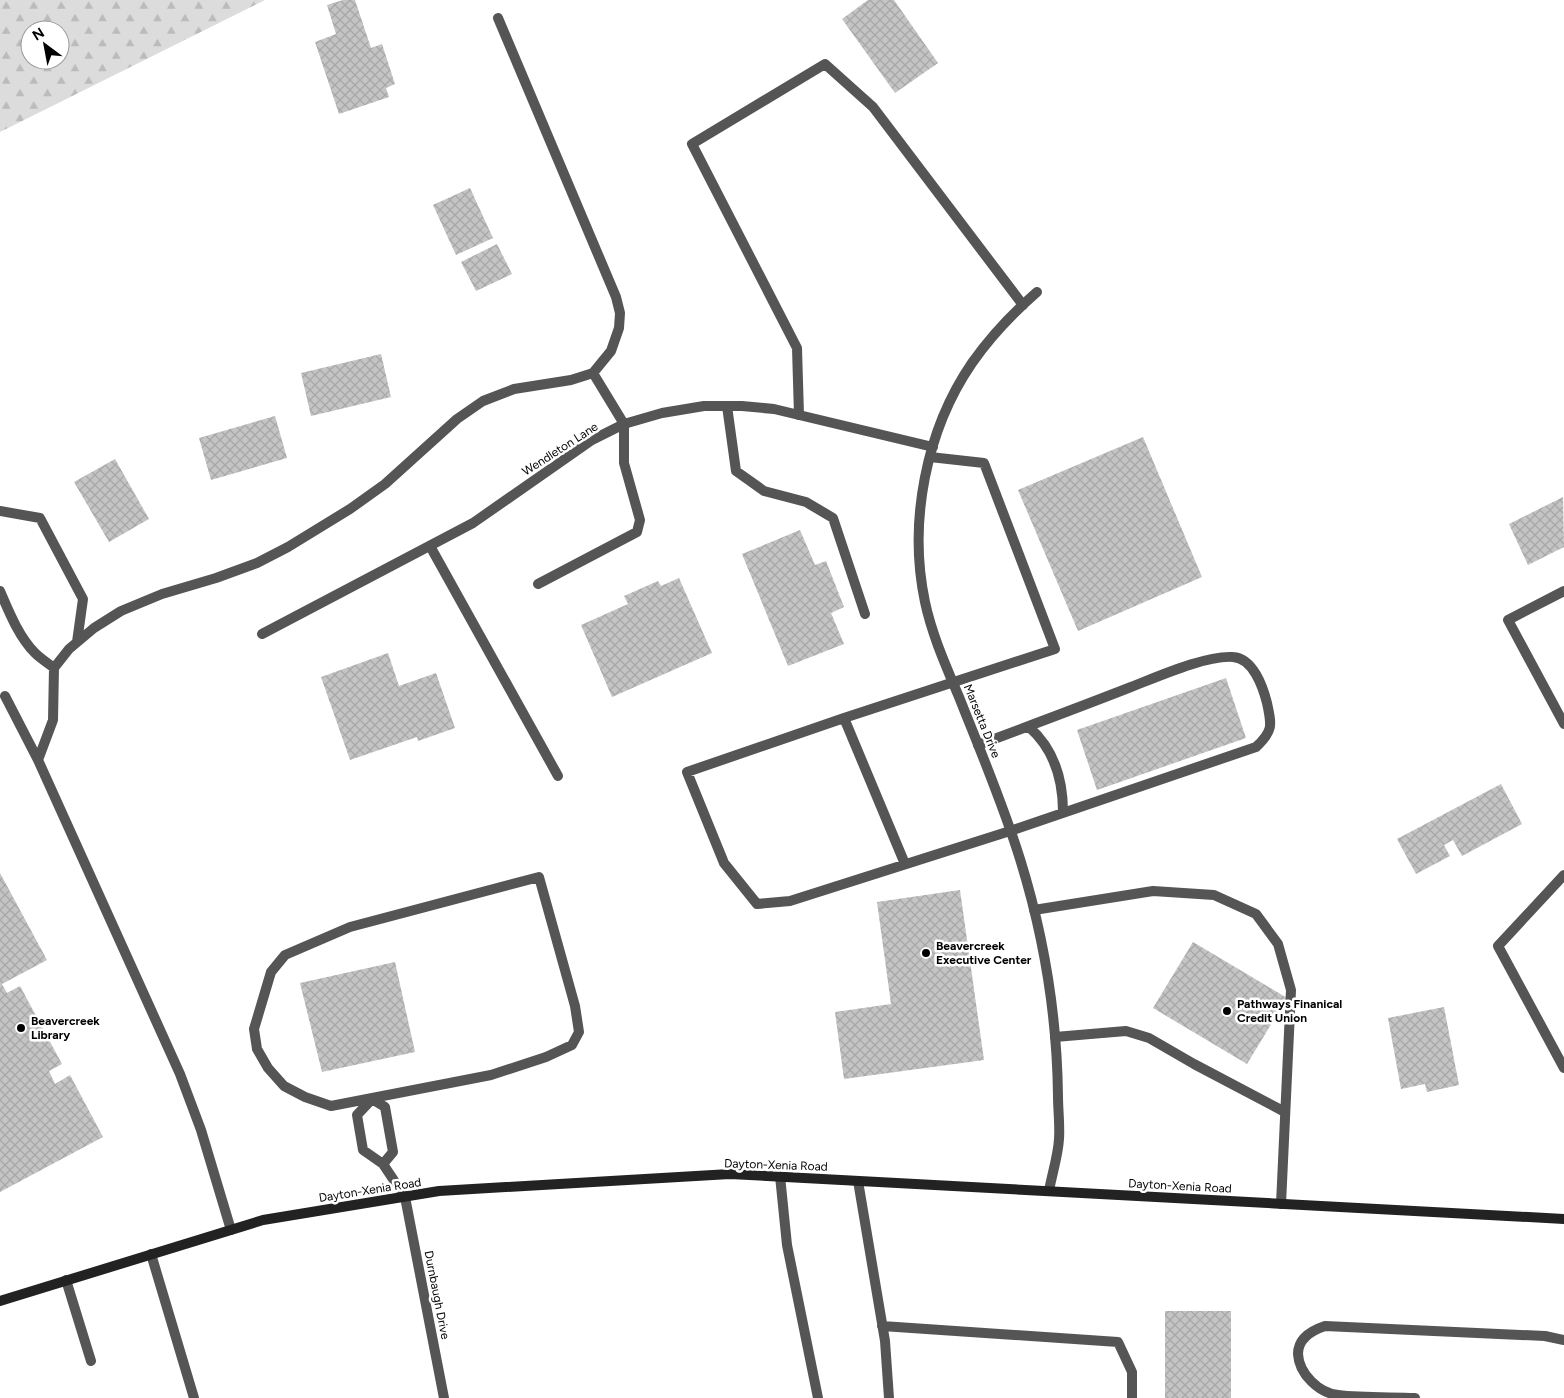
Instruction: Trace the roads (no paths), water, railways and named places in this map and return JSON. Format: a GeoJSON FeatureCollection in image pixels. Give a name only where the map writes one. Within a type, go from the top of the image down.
{"type":"FeatureCollection","features":[{"type":"Feature","properties":{"kind":"main road","name":"Dayton-Xenia Road"},"geometry":{"type":"LineString","coordinates":[[0,1300],[263,1220],[440,1192],[730,1174],[1564,1219]]}},
{"type":"Feature","properties":{"kind":"street"},"geometry":{"type":"LineString","coordinates":[[38,760],[52,720],[54,668],[69,648],[94,628],[121,611],[162,594],[216,578],[257,563],[288,547],[350,509],[385,484],[457,419],[483,401],[514,389],[571,380],[593,373],[611,351],[619,328],[620,313],[616,298],[498,18]]}},
{"type":"Feature","properties":{"kind":"street"},"geometry":{"type":"LineString","coordinates":[[799,415],[797,348],[692,144],[825,64],[873,107],[1023,305]]}},
{"type":"Feature","properties":{"kind":"street","name":"Marsetta Drive"},"geometry":{"type":"LineString","coordinates":[[1037,292],[1000,328],[971,364],[948,406],[932,447],[923,484],[919,522],[921,581],[930,623],[1020,859],[1043,945],[1050,985],[1055,1037],[1059,1140],[1049,1191]]}},
{"type":"Feature","properties":{"kind":"street"},"geometry":{"type":"LineString","coordinates":[[538,584],[637,532],[640,520],[624,463],[624,424],[593,373]]}},
{"type":"Feature","properties":{"kind":"street","name":"Wendleton Lane"},"geometry":{"type":"LineString","coordinates":[[262,634],[473,523],[592,440],[624,424],[681,409],[704,406],[742,406],[774,409],[932,447]]}},
{"type":"Feature","properties":{"kind":"street"},"geometry":{"type":"LineString","coordinates":[[727,406],[736,471],[764,491],[806,502],[833,518],[865,614]]}},
{"type":"Feature","properties":{"kind":"street"},"geometry":{"type":"LineString","coordinates":[[930,457],[984,463],[1055,649],[844,718],[688,772],[724,863],[757,904],[790,901],[1010,831],[1256,747],[1269,735],[1270,719],[1264,695],[1255,673],[1246,661],[1234,656],[1205,660],[1172,671],[978,745]]}},
{"type":"Feature","properties":{"kind":"street"},"geometry":{"type":"LineString","coordinates":[[0,511],[40,518],[83,599],[77,642]]}},
{"type":"Feature","properties":{"kind":"street"},"geometry":{"type":"LineString","coordinates":[[430,546],[558,776]]}},
{"type":"Feature","properties":{"kind":"street"},"geometry":{"type":"LineString","coordinates":[[0,591],[18,630],[34,653],[54,668]]}},
{"type":"Feature","properties":{"kind":"street"},"geometry":{"type":"LineString","coordinates":[[1564,591],[1508,620],[1564,724]]}},
{"type":"Feature","properties":{"kind":"street"},"geometry":{"type":"LineString","coordinates":[[5,696],[38,760],[180,1074],[200,1130],[231,1230]]}},
{"type":"Feature","properties":{"kind":"street"},"geometry":{"type":"LineString","coordinates":[[844,718],[905,864]]}},
{"type":"Feature","properties":{"kind":"street"},"geometry":{"type":"LineString","coordinates":[[1029,727],[1042,739],[1055,765],[1063,792],[1063,812]]}},
{"type":"Feature","properties":{"kind":"street"},"geometry":{"type":"LineString","coordinates":[[1564,874],[1498,946],[1564,1068]]}},
{"type":"Feature","properties":{"kind":"street"},"geometry":{"type":"LineString","coordinates":[[383,1164],[393,1152],[385,1107],[372,1099],[331,1106],[305,1098],[284,1086],[268,1068],[257,1049],[254,1029],[271,972],[285,955],[350,927],[539,877],[575,1006],[579,1032],[572,1045],[546,1057],[491,1075],[372,1099],[357,1115],[363,1150],[383,1164],[405,1197]]}},
{"type":"Feature","properties":{"kind":"street"},"geometry":{"type":"LineString","coordinates":[[1034,910],[1153,891],[1214,895],[1256,914],[1278,944],[1291,990],[1281,1204]]}},
{"type":"Feature","properties":{"kind":"street"},"geometry":{"type":"LineString","coordinates":[[1055,1037],[1126,1031],[1149,1038],[1286,1112]]}},
{"type":"Feature","properties":{"kind":"street"},"geometry":{"type":"LineString","coordinates":[[780,1176],[787,1245],[818,1398]]}},
{"type":"Feature","properties":{"kind":"street"},"geometry":{"type":"LineString","coordinates":[[858,1181],[885,1341],[889,1398]]}},
{"type":"Feature","properties":{"kind":"street","name":"Durnbaugh Drive"},"geometry":{"type":"LineString","coordinates":[[405,1197],[444,1398]]}},
{"type":"Feature","properties":{"kind":"street"},"geometry":{"type":"LineString","coordinates":[[151,1254],[194,1398]]}},
{"type":"Feature","properties":{"kind":"street"},"geometry":{"type":"LineString","coordinates":[[66,1280],[91,1361]]}},
{"type":"Feature","properties":{"kind":"street"},"geometry":{"type":"LineString","coordinates":[[882,1326],[1118,1342],[1132,1372],[1132,1398]]}},
{"type":"Feature","properties":{"kind":"street"},"geometry":{"type":"LineString","coordinates":[[1415,1398],[1336,1395],[1314,1384],[1302,1369],[1298,1353],[1303,1340],[1312,1330],[1325,1326],[1545,1336],[1564,1340]]}},
{"type":"Feature","properties":{"kind":"place","name":"Beavercreek Executive Center"},"geometry":{"type":"Point","coordinates":[926,953]}},
{"type":"Feature","properties":{"kind":"place","name":"Pathways Finanical Credit Union"},"geometry":{"type":"Point","coordinates":[1227,1011]}},
{"type":"Feature","properties":{"kind":"place","name":"Beavercreek Library"},"geometry":{"type":"Point","coordinates":[21,1028]}}]}
